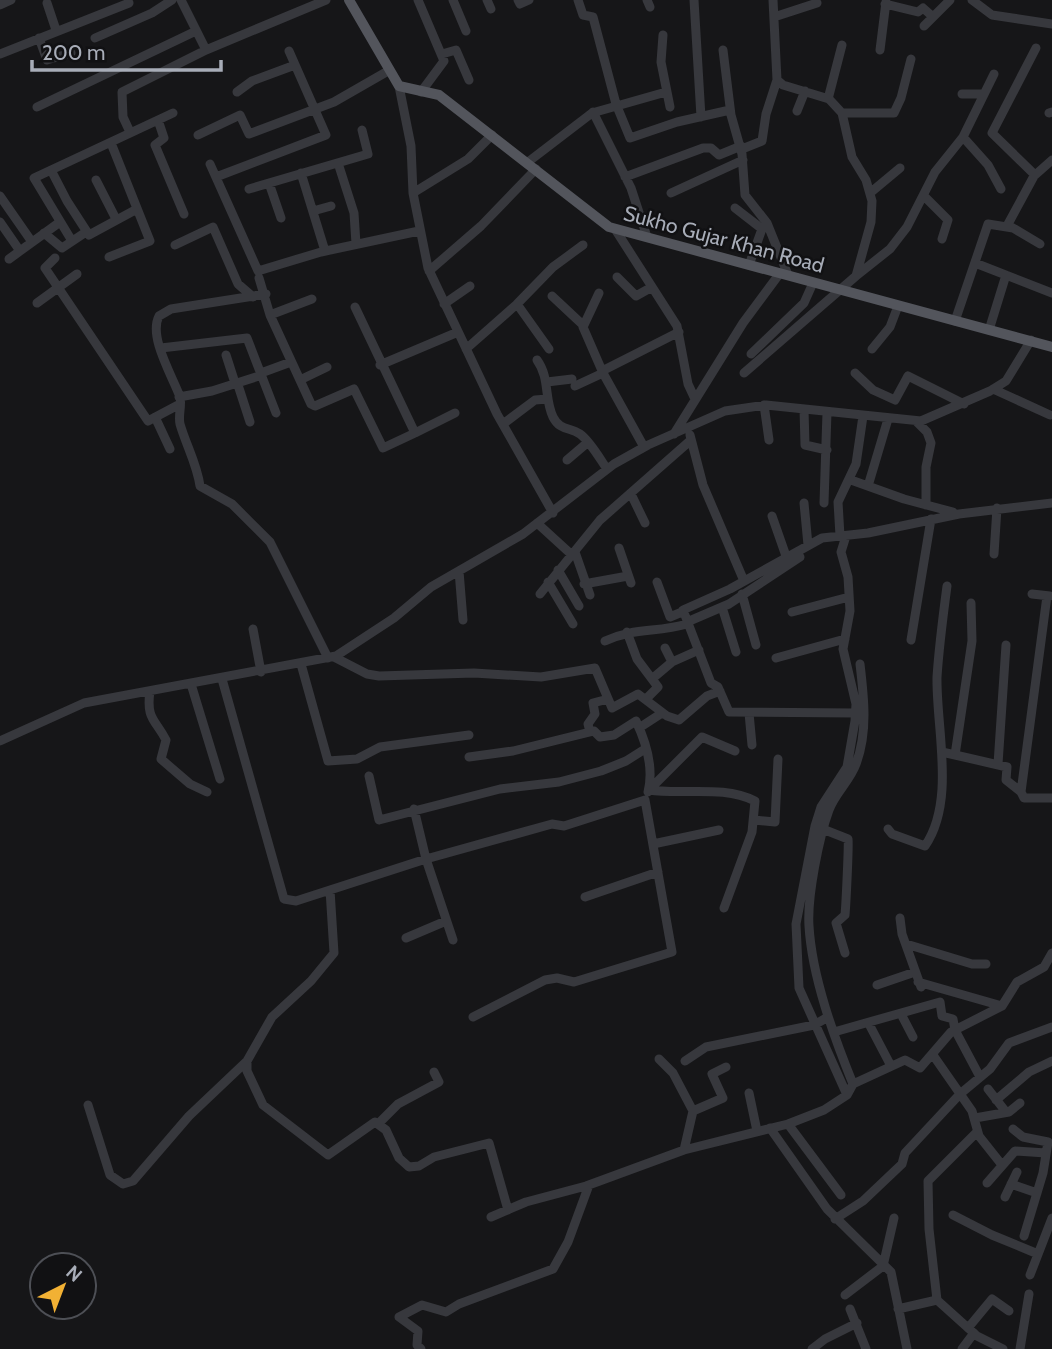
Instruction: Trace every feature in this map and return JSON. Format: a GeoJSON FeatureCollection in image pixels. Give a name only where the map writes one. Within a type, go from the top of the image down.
{"type":"FeatureCollection","features":[{"type":"Feature","properties":{"kind":"main road"},"geometry":{"type":"LineString","coordinates":[[352,1],[388,71],[399,86]]}},
{"type":"Feature","properties":{"kind":"main road","name":"Sukho Gujar Khan Road"},"geometry":{"type":"LineString","coordinates":[[399,86],[439,95],[532,165],[578,204],[615,229],[1052,347]]}},
{"type":"Feature","properties":{"kind":"street"},"geometry":{"type":"LineString","coordinates":[[0,5],[11,0]]}},
{"type":"Feature","properties":{"kind":"street"},"geometry":{"type":"LineString","coordinates":[[95,38],[152,13],[172,0]]}},
{"type":"Feature","properties":{"kind":"street"},"geometry":{"type":"LineString","coordinates":[[181,0],[206,50]]}},
{"type":"Feature","properties":{"kind":"street"},"geometry":{"type":"LineString","coordinates":[[130,132],[123,117],[122,92],[206,50],[326,0]]}},
{"type":"Feature","properties":{"kind":"street"},"geometry":{"type":"LineString","coordinates":[[418,0],[442,54],[443,63],[421,92]]}},
{"type":"Feature","properties":{"kind":"street"},"geometry":{"type":"LineString","coordinates":[[453,0],[466,31]]}},
{"type":"Feature","properties":{"kind":"street"},"geometry":{"type":"LineString","coordinates":[[518,0],[520,4],[529,0]]}},
{"type":"Feature","properties":{"kind":"street"},"geometry":{"type":"LineString","coordinates":[[578,0],[583,15],[593,17],[616,104],[630,138],[730,110]]}},
{"type":"Feature","properties":{"kind":"street"},"geometry":{"type":"LineString","coordinates":[[694,0],[701,117]]}},
{"type":"Feature","properties":{"kind":"street"},"geometry":{"type":"LineString","coordinates":[[625,177],[704,148],[711,148],[719,155],[762,141],[766,114],[778,80],[773,0]]}},
{"type":"Feature","properties":{"kind":"street"},"geometry":{"type":"LineString","coordinates":[[924,26],[950,0]]}},
{"type":"Feature","properties":{"kind":"street"},"geometry":{"type":"LineString","coordinates":[[49,1],[56,30]]}},
{"type":"Feature","properties":{"kind":"street"},"geometry":{"type":"LineString","coordinates":[[880,50],[886,2],[918,12],[923,8],[932,16]]}},
{"type":"Feature","properties":{"kind":"street"},"geometry":{"type":"LineString","coordinates":[[978,2],[992,15],[1052,24]]}},
{"type":"Feature","properties":{"kind":"street"},"geometry":{"type":"LineString","coordinates":[[0,54],[128,3]]}},
{"type":"Feature","properties":{"kind":"street"},"geometry":{"type":"LineString","coordinates":[[774,17],[817,3]]}},
{"type":"Feature","properties":{"kind":"street"},"geometry":{"type":"LineString","coordinates":[[37,107],[196,31]]}},
{"type":"Feature","properties":{"kind":"street"},"geometry":{"type":"LineString","coordinates":[[663,36],[661,62],[670,107]]}},
{"type":"Feature","properties":{"kind":"street"},"geometry":{"type":"LineString","coordinates":[[39,38],[47,60],[71,53]]}},
{"type":"Feature","properties":{"kind":"street"},"geometry":{"type":"LineString","coordinates":[[828,99],[842,45]]}},
{"type":"Feature","properties":{"kind":"street"},"geometry":{"type":"LineString","coordinates":[[1035,175],[992,133],[1036,48]]}},
{"type":"Feature","properties":{"kind":"street"},"geometry":{"type":"LineString","coordinates":[[442,54],[456,50],[469,80]]}},
{"type":"Feature","properties":{"kind":"street"},"geometry":{"type":"LineString","coordinates":[[674,434],[749,314],[784,274],[767,223],[745,195],[743,160],[730,110],[723,50]]}},
{"type":"Feature","properties":{"kind":"street"},"geometry":{"type":"LineString","coordinates":[[216,177],[326,135],[289,51]]}},
{"type":"Feature","properties":{"kind":"street"},"geometry":{"type":"LineString","coordinates":[[842,113],[894,113],[911,60]]}},
{"type":"Feature","properties":{"kind":"street"},"geometry":{"type":"LineString","coordinates":[[237,92],[252,81],[295,65]]}},
{"type":"Feature","properties":{"kind":"street"},"geometry":{"type":"LineString","coordinates":[[198,135],[240,115],[249,134],[334,102],[388,71]]}},
{"type":"Feature","properties":{"kind":"street"},"geometry":{"type":"LineString","coordinates":[[744,373],[890,249],[925,197],[935,172],[963,137],[994,74]]}},
{"type":"Feature","properties":{"kind":"street"},"geometry":{"type":"LineString","coordinates":[[778,80],[783,85],[828,99],[842,113],[852,157],[870,193],[871,222],[856,276]]}},
{"type":"Feature","properties":{"kind":"street"},"geometry":{"type":"LineString","coordinates":[[399,86],[411,146],[412,193],[429,271],[503,424],[553,513]]}},
{"type":"Feature","properties":{"kind":"street"},"geometry":{"type":"LineString","coordinates":[[797,111],[805,91]]}},
{"type":"Feature","properties":{"kind":"street"},"geometry":{"type":"LineString","coordinates":[[429,271],[481,226],[563,132],[593,112],[666,92]]}},
{"type":"Feature","properties":{"kind":"street"},"geometry":{"type":"LineString","coordinates":[[962,94],[984,94]]}},
{"type":"Feature","properties":{"kind":"street"},"geometry":{"type":"LineString","coordinates":[[593,112],[625,177],[646,237]]}},
{"type":"Feature","properties":{"kind":"street"},"geometry":{"type":"LineString","coordinates":[[72,242],[34,179],[173,113]]}},
{"type":"Feature","properties":{"kind":"street"},"geometry":{"type":"LineString","coordinates":[[158,120],[164,138],[155,145],[184,214]]}},
{"type":"Feature","properties":{"kind":"street"},"geometry":{"type":"LineString","coordinates":[[248,189],[368,154],[362,130]]}},
{"type":"Feature","properties":{"kind":"street"},"geometry":{"type":"LineString","coordinates":[[412,193],[468,159],[492,135]]}},
{"type":"Feature","properties":{"kind":"street"},"geometry":{"type":"LineString","coordinates":[[963,137],[988,165],[1001,189]]}},
{"type":"Feature","properties":{"kind":"street"},"geometry":{"type":"LineString","coordinates":[[109,257],[150,241],[111,143]]}},
{"type":"Feature","properties":{"kind":"street"},"geometry":{"type":"LineString","coordinates":[[671,193],[743,160]]}},
{"type":"Feature","properties":{"kind":"street"},"geometry":{"type":"LineString","coordinates":[[1007,226],[1035,175],[1052,160]]}},
{"type":"Feature","properties":{"kind":"street"},"geometry":{"type":"LineString","coordinates":[[338,163],[354,213],[356,244]]}},
{"type":"Feature","properties":{"kind":"street"},"geometry":{"type":"LineString","coordinates":[[209,164],[258,271],[325,251],[419,231]]}},
{"type":"Feature","properties":{"kind":"street"},"geometry":{"type":"LineString","coordinates":[[870,193],[900,168]]}},
{"type":"Feature","properties":{"kind":"street"},"geometry":{"type":"LineString","coordinates":[[51,170],[89,235],[137,209]]}},
{"type":"Feature","properties":{"kind":"street"},"geometry":{"type":"LineString","coordinates":[[301,173],[325,251]]}},
{"type":"Feature","properties":{"kind":"street"},"geometry":{"type":"LineString","coordinates":[[96,180],[116,219]]}},
{"type":"Feature","properties":{"kind":"street"},"geometry":{"type":"LineString","coordinates":[[270,183],[281,218]]}},
{"type":"Feature","properties":{"kind":"street"},"geometry":{"type":"LineString","coordinates":[[0,196],[32,242]]}},
{"type":"Feature","properties":{"kind":"street"},"geometry":{"type":"LineString","coordinates":[[925,197],[948,220],[943,239]]}},
{"type":"Feature","properties":{"kind":"street"},"geometry":{"type":"LineString","coordinates":[[313,211],[331,206]]}},
{"type":"Feature","properties":{"kind":"street"},"geometry":{"type":"LineString","coordinates":[[735,208],[762,229],[749,265]]}},
{"type":"Feature","properties":{"kind":"street"},"geometry":{"type":"LineString","coordinates":[[0,222],[20,251]]}},
{"type":"Feature","properties":{"kind":"street"},"geometry":{"type":"LineString","coordinates":[[9,259],[60,222]]}},
{"type":"Feature","properties":{"kind":"street"},"geometry":{"type":"LineString","coordinates":[[955,321],[988,224],[1007,226],[1041,244]]}},
{"type":"Feature","properties":{"kind":"street"},"geometry":{"type":"LineString","coordinates":[[175,245],[213,227],[238,284],[254,298]]}},
{"type":"Feature","properties":{"kind":"street"},"geometry":{"type":"LineString","coordinates":[[615,229],[679,332],[688,383],[695,399]]}},
{"type":"Feature","properties":{"kind":"street"},"geometry":{"type":"LineString","coordinates":[[44,233],[62,248],[86,232]]}},
{"type":"Feature","properties":{"kind":"street"},"geometry":{"type":"LineString","coordinates":[[466,349],[517,304],[553,267],[583,245]]}},
{"type":"Feature","properties":{"kind":"street"},"geometry":{"type":"LineString","coordinates":[[55,258],[45,267],[148,421],[180,400],[292,362]]}},
{"type":"Feature","properties":{"kind":"street"},"geometry":{"type":"LineString","coordinates":[[975,263],[1052,293]]}},
{"type":"Feature","properties":{"kind":"street"},"geometry":{"type":"LineString","coordinates":[[37,303],[77,274]]}},
{"type":"Feature","properties":{"kind":"street"},"geometry":{"type":"LineString","coordinates":[[989,330],[1006,275]]}},
{"type":"Feature","properties":{"kind":"street"},"geometry":{"type":"LineString","coordinates":[[617,277],[636,296],[652,287]]}},
{"type":"Feature","properties":{"kind":"street"},"geometry":{"type":"LineString","coordinates":[[259,278],[270,315],[315,406],[355,390],[383,448],[456,413]]}},
{"type":"Feature","properties":{"kind":"street"},"geometry":{"type":"LineString","coordinates":[[751,354],[804,303],[814,283]]}},
{"type":"Feature","properties":{"kind":"street"},"geometry":{"type":"LineString","coordinates":[[444,304],[470,286]]}},
{"type":"Feature","properties":{"kind":"street"},"geometry":{"type":"LineString","coordinates":[[583,325],[599,293]]}},
{"type":"Feature","properties":{"kind":"street"},"geometry":{"type":"LineString","coordinates":[[265,295],[223,303],[197,303],[166,311],[156,323],[168,374],[180,400],[181,427],[197,466],[200,485],[232,504],[270,542],[331,658],[367,674],[379,676],[451,673],[541,677],[595,668],[614,709],[638,694],[647,698],[662,713],[679,720],[704,699],[720,691]]}},
{"type":"Feature","properties":{"kind":"street"},"geometry":{"type":"LineString","coordinates":[[552,296],[583,325],[603,372],[645,447]]}},
{"type":"Feature","properties":{"kind":"street"},"geometry":{"type":"LineString","coordinates":[[270,315],[312,299]]}},
{"type":"Feature","properties":{"kind":"street"},"geometry":{"type":"LineString","coordinates":[[517,304],[549,349]]}},
{"type":"Feature","properties":{"kind":"street"},"geometry":{"type":"LineString","coordinates":[[872,349],[890,327],[898,306]]}},
{"type":"Feature","properties":{"kind":"street"},"geometry":{"type":"LineString","coordinates":[[355,307],[380,365],[415,433]]}},
{"type":"Feature","properties":{"kind":"street"},"geometry":{"type":"LineString","coordinates":[[380,365],[458,332]]}},
{"type":"Feature","properties":{"kind":"street"},"geometry":{"type":"LineString","coordinates":[[547,382],[573,383],[603,372],[679,332]]}},
{"type":"Feature","properties":{"kind":"street"},"geometry":{"type":"LineString","coordinates":[[161,348],[247,338],[276,413]]}},
{"type":"Feature","properties":{"kind":"street"},"geometry":{"type":"LineString","coordinates":[[0,741],[84,703],[331,658],[394,618],[431,587],[553,513],[607,469],[645,447],[724,411],[764,405],[917,422],[964,404],[1006,381],[1031,341]]}},
{"type":"Feature","properties":{"kind":"street"},"geometry":{"type":"LineString","coordinates":[[226,355],[250,422]]}},
{"type":"Feature","properties":{"kind":"street"},"geometry":{"type":"LineString","coordinates":[[537,360],[547,382],[547,399],[560,426],[568,432],[579,433],[607,469]]}},
{"type":"Feature","properties":{"kind":"street"},"geometry":{"type":"LineString","coordinates":[[300,380],[327,367]]}},
{"type":"Feature","properties":{"kind":"street"},"geometry":{"type":"LineString","coordinates":[[855,373],[873,390],[894,400],[908,376],[964,404]]}},
{"type":"Feature","properties":{"kind":"street"},"geometry":{"type":"LineString","coordinates":[[993,389],[1050,415]]}},
{"type":"Feature","properties":{"kind":"street"},"geometry":{"type":"LineString","coordinates":[[503,424],[535,400],[547,399]]}},
{"type":"Feature","properties":{"kind":"street"},"geometry":{"type":"LineString","coordinates":[[764,405],[769,440]]}},
{"type":"Feature","properties":{"kind":"street"},"geometry":{"type":"LineString","coordinates":[[804,410],[805,445],[827,450]]}},
{"type":"Feature","properties":{"kind":"street"},"geometry":{"type":"LineString","coordinates":[[824,503],[827,412]]}},
{"type":"Feature","properties":{"kind":"street"},"geometry":{"type":"LineString","coordinates":[[850,1089],[834,1032],[821,1021],[808,924],[821,807],[842,781],[858,754],[865,719],[843,649],[850,619],[847,569],[841,552],[844,538],[838,502],[851,480],[863,416]]}},
{"type":"Feature","properties":{"kind":"street"},"geometry":{"type":"LineString","coordinates":[[155,417],[170,449]]}},
{"type":"Feature","properties":{"kind":"street"},"geometry":{"type":"LineString","coordinates":[[868,486],[888,419]]}},
{"type":"Feature","properties":{"kind":"street"},"geometry":{"type":"LineString","coordinates":[[917,422],[927,432],[931,443],[926,467],[926,505]]}},
{"type":"Feature","properties":{"kind":"street"},"geometry":{"type":"LineString","coordinates":[[689,429],[703,485],[744,581]]}},
{"type":"Feature","properties":{"kind":"street"},"geometry":{"type":"LineString","coordinates":[[540,594],[600,520],[691,440]]}},
{"type":"Feature","properties":{"kind":"street"},"geometry":{"type":"LineString","coordinates":[[567,460],[587,443]]}},
{"type":"Feature","properties":{"kind":"street"},"geometry":{"type":"LineString","coordinates":[[851,480],[959,514]]}},
{"type":"Feature","properties":{"kind":"street"},"geometry":{"type":"LineString","coordinates":[[631,494],[645,523]]}},
{"type":"Feature","properties":{"kind":"street"},"geometry":{"type":"LineString","coordinates":[[804,503],[808,545]]}},
{"type":"Feature","properties":{"kind":"street"},"geometry":{"type":"LineString","coordinates":[[605,641],[628,632],[662,631],[742,594],[808,545],[959,514],[1052,503]]}},
{"type":"Feature","properties":{"kind":"street"},"geometry":{"type":"LineString","coordinates":[[994,554],[997,508]]}},
{"type":"Feature","properties":{"kind":"street"},"geometry":{"type":"LineString","coordinates":[[772,516],[783,562]]}},
{"type":"Feature","properties":{"kind":"street"},"geometry":{"type":"LineString","coordinates":[[911,640],[931,519]]}},
{"type":"Feature","properties":{"kind":"street"},"geometry":{"type":"LineString","coordinates":[[537,523],[574,553],[590,595]]}},
{"type":"Feature","properties":{"kind":"street"},"geometry":{"type":"LineString","coordinates":[[584,584],[630,580],[619,548]]}},
{"type":"Feature","properties":{"kind":"street"},"geometry":{"type":"LineString","coordinates":[[718,604],[744,581],[783,562],[800,557]]}},
{"type":"Feature","properties":{"kind":"street"},"geometry":{"type":"LineString","coordinates":[[558,570],[579,606]]}},
{"type":"Feature","properties":{"kind":"street"},"geometry":{"type":"LineString","coordinates":[[459,571],[463,620]]}},
{"type":"Feature","properties":{"kind":"street"},"geometry":{"type":"LineString","coordinates":[[548,582],[573,624]]}},
{"type":"Feature","properties":{"kind":"street"},"geometry":{"type":"LineString","coordinates":[[657,582],[670,617],[685,619]]}},
{"type":"Feature","properties":{"kind":"street"},"geometry":{"type":"LineString","coordinates":[[888,829],[892,834],[927,845],[942,791],[937,676],[947,586]]}},
{"type":"Feature","properties":{"kind":"street"},"geometry":{"type":"LineString","coordinates":[[742,594],[756,645]]}},
{"type":"Feature","properties":{"kind":"street"},"geometry":{"type":"LineString","coordinates":[[1021,792],[1049,596],[1032,594]]}},
{"type":"Feature","properties":{"kind":"street"},"geometry":{"type":"LineString","coordinates":[[792,612],[849,597]]}},
{"type":"Feature","properties":{"kind":"street"},"geometry":{"type":"LineString","coordinates":[[955,755],[972,641],[971,603]]}},
{"type":"Feature","properties":{"kind":"street"},"geometry":{"type":"LineString","coordinates":[[718,604],[736,652]]}},
{"type":"Feature","properties":{"kind":"street"},"geometry":{"type":"LineString","coordinates":[[685,619],[711,683],[720,691],[729,712],[859,705]]}},
{"type":"Feature","properties":{"kind":"street"},"geometry":{"type":"LineString","coordinates":[[253,629],[261,672]]}},
{"type":"Feature","properties":{"kind":"street"},"geometry":{"type":"LineString","coordinates":[[628,632],[637,659],[658,688],[647,698]]}},
{"type":"Feature","properties":{"kind":"street"},"geometry":{"type":"LineString","coordinates":[[776,658],[845,639]]}},
{"type":"Feature","properties":{"kind":"street"},"geometry":{"type":"LineString","coordinates":[[998,764],[1006,645]]}},
{"type":"Feature","properties":{"kind":"street"},"geometry":{"type":"LineString","coordinates":[[665,648],[671,662]]}},
{"type":"Feature","properties":{"kind":"street"},"geometry":{"type":"LineString","coordinates":[[653,678],[671,662],[699,650]]}},
{"type":"Feature","properties":{"kind":"street"},"geometry":{"type":"LineString","coordinates":[[301,664],[327,761],[357,759],[380,747],[468,734]]}},
{"type":"Feature","properties":{"kind":"street"},"geometry":{"type":"LineString","coordinates":[[842,781],[859,705],[860,664]]}},
{"type":"Feature","properties":{"kind":"street"},"geometry":{"type":"LineString","coordinates":[[222,679],[284,899],[296,901],[426,859],[552,824],[564,826],[647,795],[718,791],[754,799],[754,820],[742,865],[724,908]]}},
{"type":"Feature","properties":{"kind":"street"},"geometry":{"type":"LineString","coordinates":[[191,684],[219,779]]}},
{"type":"Feature","properties":{"kind":"street"},"geometry":{"type":"LineString","coordinates":[[150,691],[149,714],[166,740],[161,760],[190,784],[208,792]]}},
{"type":"Feature","properties":{"kind":"street"},"geometry":{"type":"LineString","coordinates":[[590,732],[588,724],[595,714],[593,703],[608,699]]}},
{"type":"Feature","properties":{"kind":"street"},"geometry":{"type":"LineString","coordinates":[[639,728],[662,713]]}},
{"type":"Feature","properties":{"kind":"street"},"geometry":{"type":"LineString","coordinates":[[749,713],[752,745]]}},
{"type":"Feature","properties":{"kind":"street"},"geometry":{"type":"LineString","coordinates":[[469,757],[513,751],[594,731],[600,737],[614,735],[636,721],[652,775],[647,795],[653,844],[673,949],[670,953],[574,982],[557,978],[545,980],[473,1017]]}},
{"type":"Feature","properties":{"kind":"street"},"geometry":{"type":"LineString","coordinates":[[647,795],[702,737],[735,751]]}},
{"type":"Feature","properties":{"kind":"street"},"geometry":{"type":"LineString","coordinates":[[369,776],[377,819],[500,789],[580,776],[626,761],[645,749]]}},
{"type":"Feature","properties":{"kind":"street"},"geometry":{"type":"LineString","coordinates":[[942,752],[1007,767],[1006,780],[1021,792],[1024,798],[1052,799]]}},
{"type":"Feature","properties":{"kind":"street"},"geometry":{"type":"LineString","coordinates":[[754,820],[775,821],[778,759]]}},
{"type":"Feature","properties":{"kind":"street"},"geometry":{"type":"LineString","coordinates":[[414,809],[426,859],[453,940]]}},
{"type":"Feature","properties":{"kind":"street"},"geometry":{"type":"LineString","coordinates":[[819,828],[848,839],[850,846],[845,877],[845,915],[836,923],[845,953]]}},
{"type":"Feature","properties":{"kind":"street"},"geometry":{"type":"LineString","coordinates":[[819,828],[796,924],[799,988],[821,1021],[850,1089]]}},
{"type":"Feature","properties":{"kind":"street"},"geometry":{"type":"LineString","coordinates":[[653,844],[719,830]]}},
{"type":"Feature","properties":{"kind":"street"},"geometry":{"type":"LineString","coordinates":[[585,897],[658,872]]}},
{"type":"Feature","properties":{"kind":"street"},"geometry":{"type":"LineString","coordinates":[[88,1105],[110,1175],[118,1182],[128,1183],[139,1175],[189,1116],[247,1062],[272,1017],[311,981],[334,953],[330,890]]}},
{"type":"Feature","properties":{"kind":"street"},"geometry":{"type":"LineString","coordinates":[[901,918],[918,981]]}},
{"type":"Feature","properties":{"kind":"street"},"geometry":{"type":"LineString","coordinates":[[406,938],[446,921]]}},
{"type":"Feature","properties":{"kind":"street"},"geometry":{"type":"LineString","coordinates":[[906,944],[971,964],[986,964]]}},
{"type":"Feature","properties":{"kind":"street"},"geometry":{"type":"LineString","coordinates":[[491,1217],[526,1202],[589,1185],[684,1150],[788,1124],[824,1110],[850,1089],[905,1060],[920,1068],[955,1030],[1002,1006],[1017,982],[1044,967],[1052,953]]}},
{"type":"Feature","properties":{"kind":"street"},"geometry":{"type":"LineString","coordinates":[[877,985],[918,981],[1002,1006]]}},
{"type":"Feature","properties":{"kind":"street"},"geometry":{"type":"LineString","coordinates":[[834,1032],[940,1002],[942,1016],[953,1019],[955,1030],[980,1077]]}},
{"type":"Feature","properties":{"kind":"street"},"geometry":{"type":"LineString","coordinates":[[901,1014],[913,1037]]}},
{"type":"Feature","properties":{"kind":"street"},"geometry":{"type":"LineString","coordinates":[[685,1061],[706,1047],[821,1021]]}},
{"type":"Feature","properties":{"kind":"street"},"geometry":{"type":"LineString","coordinates":[[869,1024],[891,1066]]}},
{"type":"Feature","properties":{"kind":"street"},"geometry":{"type":"LineString","coordinates":[[835,1219],[863,1201],[900,1166],[905,1153],[960,1094],[990,1069],[1009,1043],[1052,1027]]}},
{"type":"Feature","properties":{"kind":"street"},"geometry":{"type":"LineString","coordinates":[[933,1055],[975,1118],[978,1132],[1002,1165]]}},
{"type":"Feature","properties":{"kind":"street"},"geometry":{"type":"LineString","coordinates":[[659,1059],[673,1073],[693,1111],[684,1150]]}},
{"type":"Feature","properties":{"kind":"street"},"geometry":{"type":"LineString","coordinates":[[996,1100],[1030,1072],[1052,1061]]}},
{"type":"Feature","properties":{"kind":"street"},"geometry":{"type":"LineString","coordinates":[[247,1062],[247,1071],[263,1105],[303,1133],[324,1153],[332,1155],[372,1123],[379,1123],[398,1104],[439,1082],[434,1072]]}},
{"type":"Feature","properties":{"kind":"street"},"geometry":{"type":"LineString","coordinates":[[693,1111],[723,1098],[712,1074],[726,1067]]}},
{"type":"Feature","properties":{"kind":"street"},"geometry":{"type":"LineString","coordinates":[[988,1089],[1006,1112]]}},
{"type":"Feature","properties":{"kind":"street"},"geometry":{"type":"LineString","coordinates":[[749,1093],[757,1131]]}},
{"type":"Feature","properties":{"kind":"street"},"geometry":{"type":"LineString","coordinates":[[975,1118],[1006,1112],[1020,1103]]}},
{"type":"Feature","properties":{"kind":"street"},"geometry":{"type":"LineString","coordinates":[[379,1123],[386,1130],[399,1158],[410,1167],[419,1166],[434,1157],[489,1143],[508,1210]]}},
{"type":"Feature","properties":{"kind":"street"},"geometry":{"type":"LineString","coordinates":[[788,1124],[841,1195]]}},
{"type":"Feature","properties":{"kind":"street"},"geometry":{"type":"LineString","coordinates":[[770,1128],[835,1219],[887,1268]]}},
{"type":"Feature","properties":{"kind":"street"},"geometry":{"type":"LineString","coordinates":[[1013,1129],[1023,1137],[1048,1142],[1047,1172],[1037,1193],[1024,1236]]}},
{"type":"Feature","properties":{"kind":"street"},"geometry":{"type":"LineString","coordinates":[[978,1132],[928,1181],[929,1229],[937,1300],[971,1331],[1003,1349]]}},
{"type":"Feature","properties":{"kind":"street"},"geometry":{"type":"LineString","coordinates":[[986,1183],[1015,1151],[1046,1153]]}},
{"type":"Feature","properties":{"kind":"street"},"geometry":{"type":"LineString","coordinates":[[1005,1197],[1017,1172]]}},
{"type":"Feature","properties":{"kind":"street"},"geometry":{"type":"LineString","coordinates":[[1011,1184],[1037,1193]]}},
{"type":"Feature","properties":{"kind":"street"},"geometry":{"type":"LineString","coordinates":[[421,1349],[417,1345],[418,1331],[399,1317],[422,1305],[446,1312],[459,1304],[553,1269],[568,1242],[589,1185]]}},
{"type":"Feature","properties":{"kind":"street"},"geometry":{"type":"LineString","coordinates":[[953,1215],[1000,1239],[1038,1254]]}},
{"type":"Feature","properties":{"kind":"street"},"geometry":{"type":"LineString","coordinates":[[894,1218],[887,1268],[907,1349]]}},
{"type":"Feature","properties":{"kind":"street"},"geometry":{"type":"LineString","coordinates":[[1030,1275],[1052,1218]]}},
{"type":"Feature","properties":{"kind":"street"},"geometry":{"type":"LineString","coordinates":[[845,1295],[887,1268]]}},
{"type":"Feature","properties":{"kind":"street"},"geometry":{"type":"LineString","coordinates":[[1020,1349],[1029,1294]]}},
{"type":"Feature","properties":{"kind":"street"},"geometry":{"type":"LineString","coordinates":[[962,1349],[992,1298],[1009,1311]]}},
{"type":"Feature","properties":{"kind":"street"},"geometry":{"type":"LineString","coordinates":[[898,1309],[937,1300]]}},
{"type":"Feature","properties":{"kind":"street"},"geometry":{"type":"LineString","coordinates":[[850,1309],[866,1349]]}},
{"type":"Feature","properties":{"kind":"street"},"geometry":{"type":"LineString","coordinates":[[812,1349],[825,1339],[857,1323]]}}]}
